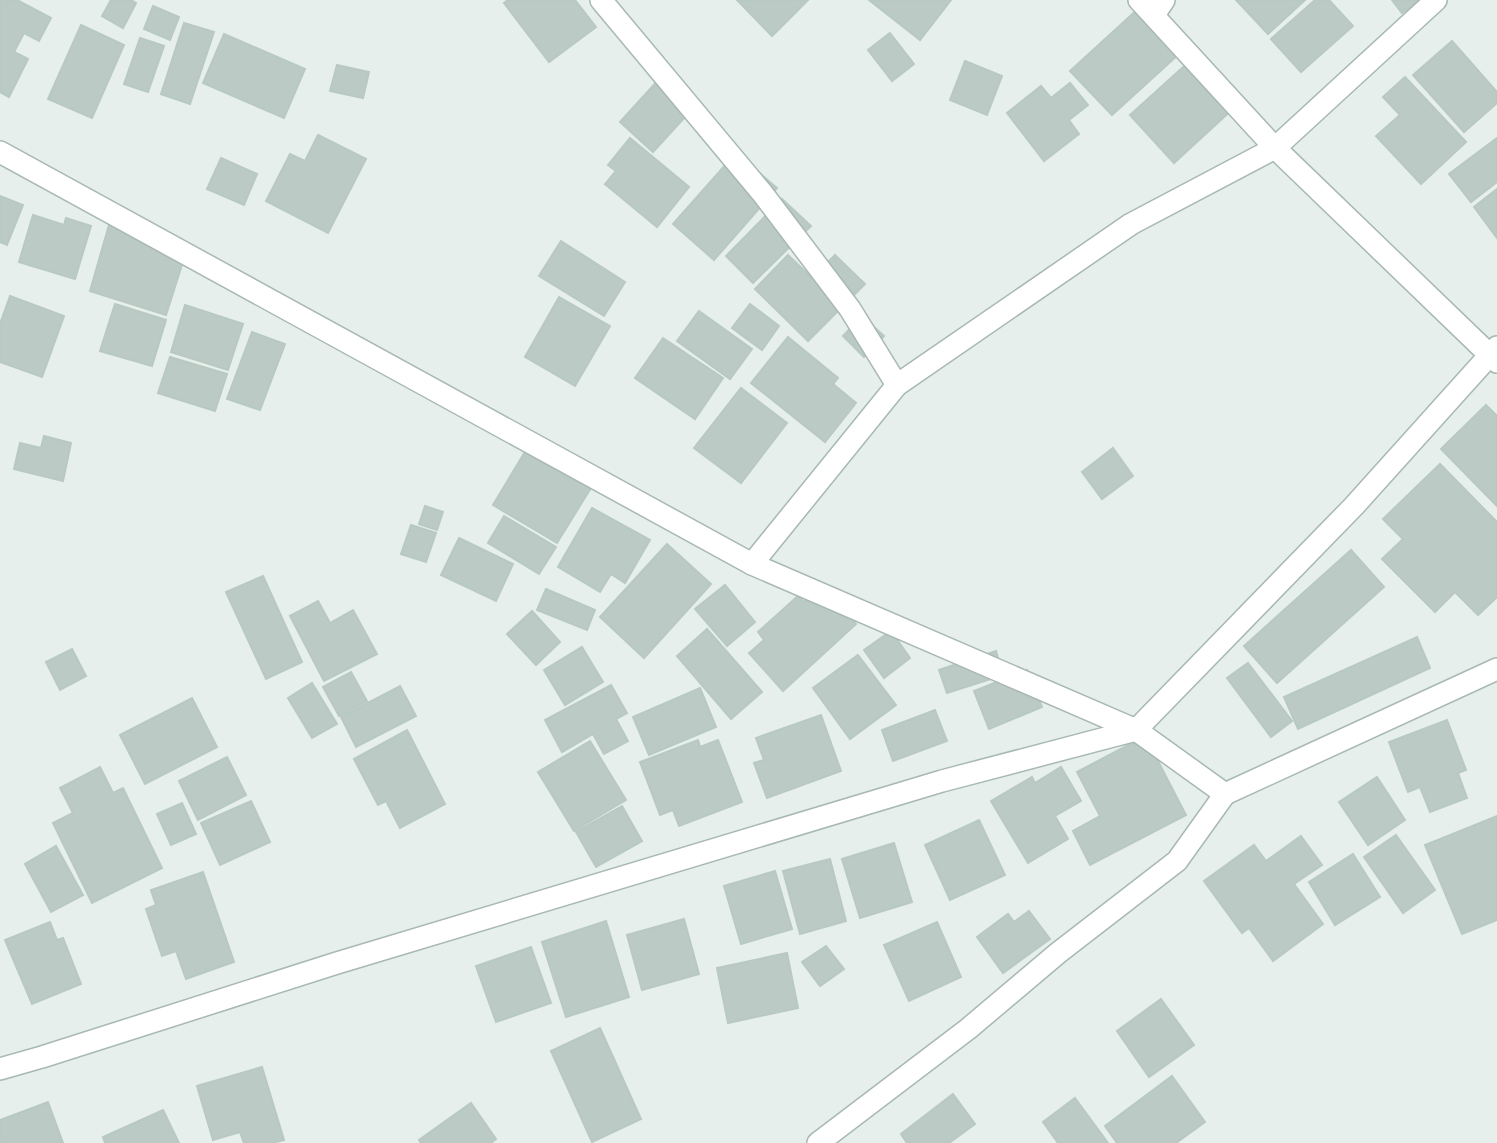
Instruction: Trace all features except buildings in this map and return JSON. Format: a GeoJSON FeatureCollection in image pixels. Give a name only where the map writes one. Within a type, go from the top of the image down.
{"type":"FeatureCollection","features":[{"type":"Feature","properties":{"kind":"street"},"geometry":{"type":"LineString","coordinates":[[601,0],[763,194],[850,309],[897,385]]}},
{"type":"Feature","properties":{"kind":"street"},"geometry":{"type":"LineString","coordinates":[[752,564],[897,385],[1131,224],[1275,148],[1436,0]]}},
{"type":"Feature","properties":{"kind":"street"},"geometry":{"type":"LineString","coordinates":[[0,1069],[350,959],[942,781],[1136,730],[1354,506],[1494,355],[1275,148],[1152,5]]}},
{"type":"Feature","properties":{"kind":"street"},"geometry":{"type":"LineString","coordinates":[[0,152],[752,564],[1136,730],[1225,794]]}},
{"type":"Feature","properties":{"kind":"street"},"geometry":{"type":"LineString","coordinates":[[818,1143],[968,1029],[1058,953],[1177,861],[1225,794],[1497,669]]}}]}
